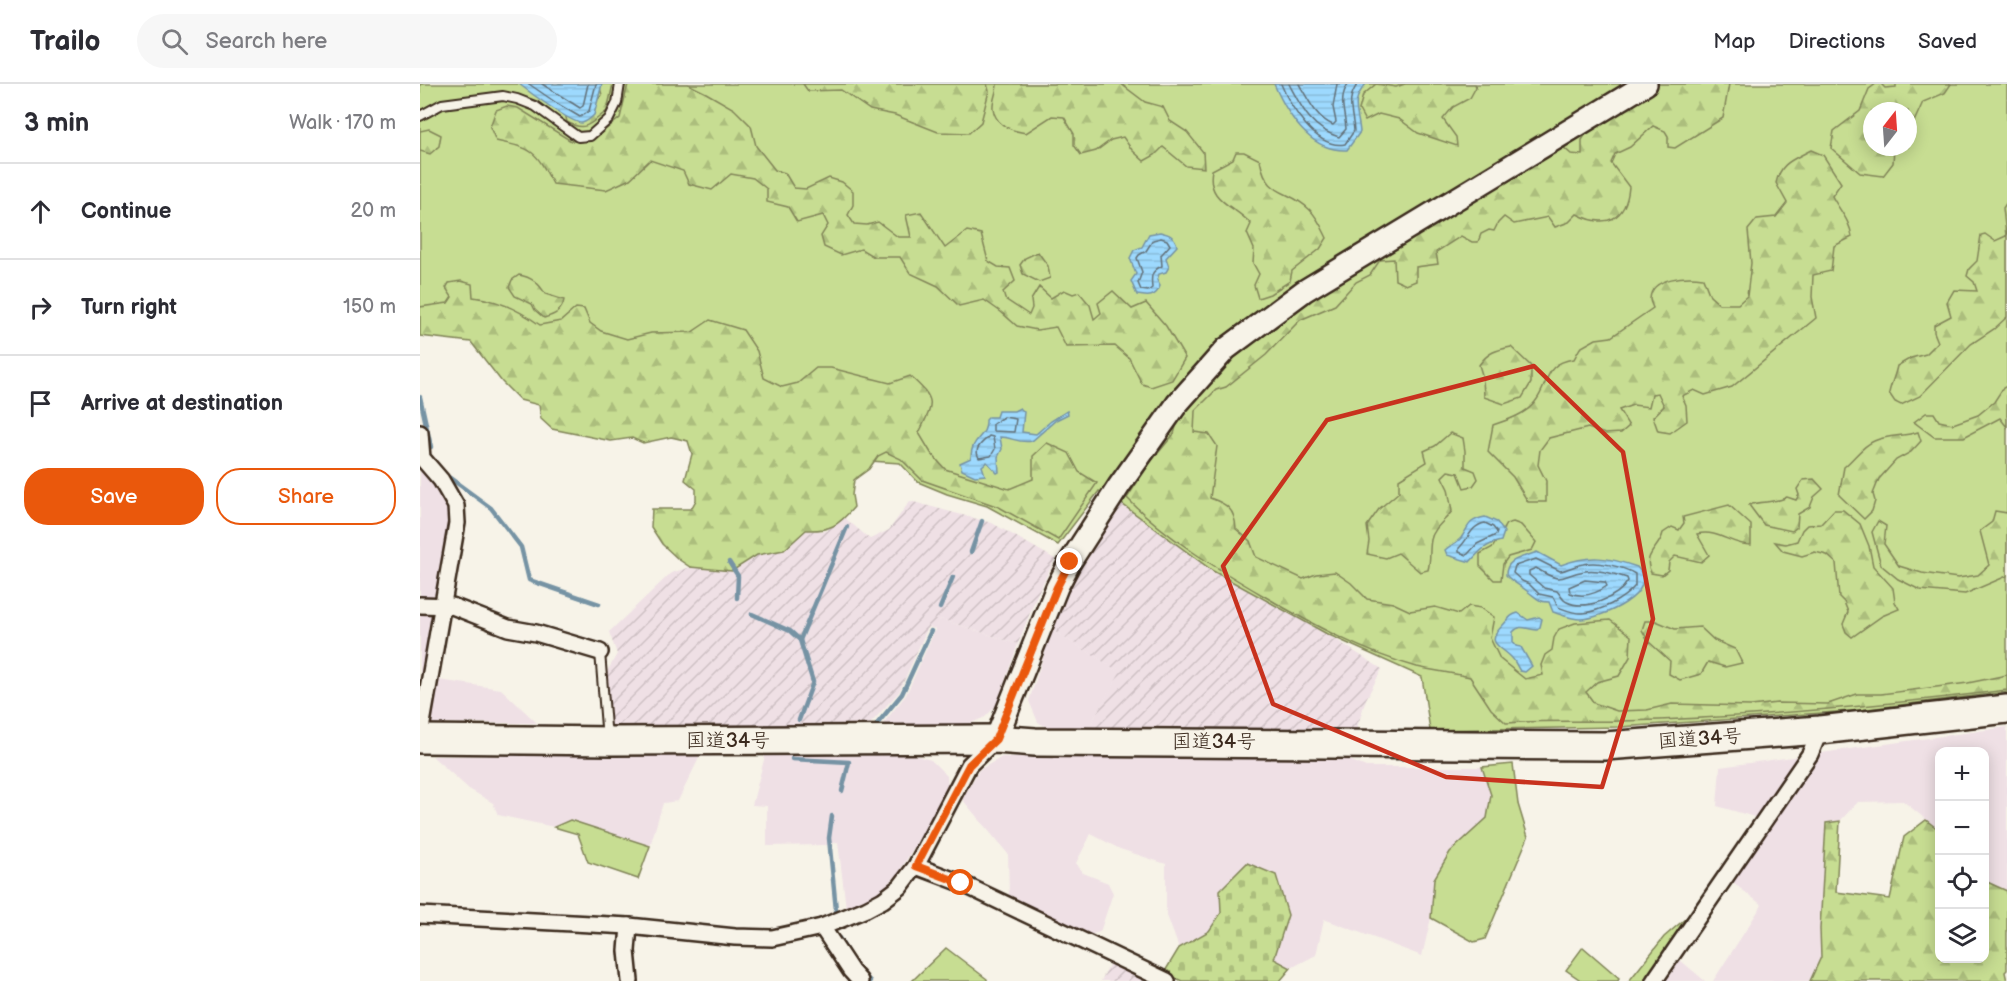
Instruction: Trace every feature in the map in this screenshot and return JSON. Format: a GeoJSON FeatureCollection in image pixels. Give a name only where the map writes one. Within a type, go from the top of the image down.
{"type":"FeatureCollection","features":[{"type":"Feature","properties":{"kind":"highway","name":"国道34号"},"geometry":{"type":"LineString","coordinates":[[420,737],[612,741],[996,739],[1035,742],[1605,746],[1820,730],[2007,709]]}},
{"type":"Feature","properties":{"kind":"street"},"geometry":{"type":"LineString","coordinates":[[420,915],[629,926],[735,937],[772,938],[822,927],[884,900],[900,887],[916,866],[969,765],[996,739],[1057,587],[1070,562],[1119,486],[1177,404],[1226,349],[1304,291],[1646,84]]}},
{"type":"Feature","properties":{"kind":"street"},"geometry":{"type":"LineString","coordinates":[[420,434],[424,463],[441,480],[456,506],[457,523],[420,737]]}},
{"type":"Feature","properties":{"kind":"street"},"geometry":{"type":"LineString","coordinates":[[420,605],[452,606],[508,628],[536,633],[600,652]]}},
{"type":"Feature","properties":{"kind":"street"},"geometry":{"type":"LineString","coordinates":[[1654,981],[1810,754],[1820,730]]}},
{"type":"Feature","properties":{"kind":"street"},"geometry":{"type":"LineString","coordinates":[[916,866],[961,883],[1167,981]]}},
{"type":"Feature","properties":{"kind":"street"},"geometry":{"type":"LineString","coordinates":[[629,926],[627,951],[630,981]]}},
{"type":"Feature","properties":{"kind":"street"},"geometry":{"type":"LineString","coordinates":[[822,927],[860,981]]}},
{"type":"Feature","properties":{"kind":"lane"},"geometry":{"type":"LineString","coordinates":[[420,116],[442,104],[503,96],[535,106],[578,137],[590,136],[609,119],[617,103],[621,84]]}},
{"type":"Feature","properties":{"kind":"lane"},"geometry":{"type":"LineString","coordinates":[[600,652],[606,727],[612,741]]}},
{"type":"Feature","properties":{"kind":"highlighted area"},"geometry":{"type":"Polygon","coordinates":[[[1534,366],[1623,452],[1653,619],[1602,787],[1446,777],[1273,704],[1223,566],[1327,420],[1534,366]]]}},
{"type":"Feature","properties":{"kind":"shaded area"},"geometry":{"type":"Polygon","coordinates":[[[420,471],[440,487],[452,514],[438,598],[420,601],[420,471]]]}},
{"type":"Feature","properties":{"kind":"shaded area"},"geometry":{"type":"Polygon","coordinates":[[[910,501],[992,523],[1055,559],[1037,595],[1018,644],[940,619],[936,629],[928,627],[899,692],[870,724],[609,726],[604,677],[617,654],[609,632],[671,573],[690,567],[732,571],[757,555],[784,550],[806,530],[825,531],[845,518],[870,539],[889,530],[910,501]]]}},
{"type":"Feature","properties":{"kind":"shaded area"},"geometry":{"type":"Polygon","coordinates":[[[1119,502],[1213,571],[1327,634],[1382,669],[1366,699],[1356,731],[1088,729],[1120,672],[1052,630],[1079,564],[1119,502]]]}},
{"type":"Feature","properties":{"kind":"shaded area"},"geometry":{"type":"Polygon","coordinates":[[[420,611],[449,615],[439,680],[501,689],[537,723],[420,723],[420,611]]]}},
{"type":"Feature","properties":{"kind":"shaded area"},"geometry":{"type":"Polygon","coordinates":[[[940,619],[1018,644],[996,706],[985,717],[967,725],[881,726],[906,695],[940,619]]]}},
{"type":"Feature","properties":{"kind":"shaded area"},"geometry":{"type":"Polygon","coordinates":[[[1052,630],[1121,672],[1088,729],[1051,730],[1038,722],[1029,701],[1052,630]]]}},
{"type":"Feature","properties":{"kind":"shaded area"},"geometry":{"type":"Polygon","coordinates":[[[2007,727],[2007,891],[1989,883],[1989,747],[1935,747],[1935,827],[1903,801],[1858,802],[1840,821],[1826,823],[1820,929],[1821,957],[1810,981],[1713,981],[1762,905],[1732,882],[1758,818],[1717,806],[1720,767],[2007,727]]]}},
{"type":"Feature","properties":{"kind":"shaded area"},"geometry":{"type":"Polygon","coordinates":[[[701,754],[678,801],[663,803],[650,846],[570,820],[554,827],[498,815],[493,803],[469,789],[432,756],[701,754]]]}},
{"type":"Feature","properties":{"kind":"shaded area"},"geometry":{"type":"Polygon","coordinates":[[[914,755],[931,760],[947,776],[948,790],[898,874],[879,893],[846,908],[838,842],[826,845],[767,846],[767,806],[752,805],[765,756],[914,755]]]}},
{"type":"Feature","properties":{"kind":"shaded area"},"geometry":{"type":"Polygon","coordinates":[[[1002,757],[1347,759],[1366,767],[1482,767],[1491,795],[1487,818],[1450,852],[1434,879],[1431,918],[1422,956],[1324,919],[1316,955],[1291,968],[1274,959],[1287,915],[1220,890],[1221,913],[1209,931],[1179,948],[1166,913],[1166,864],[1120,849],[1091,834],[1076,863],[1083,873],[1108,883],[1113,893],[1100,932],[1088,935],[1009,895],[1008,854],[962,799],[979,770],[1002,757]]]}},
{"type":"Feature","properties":{"kind":"shaded area"},"geometry":{"type":"Polygon","coordinates":[[[1680,960],[1705,981],[1666,981],[1680,960]]]}},
{"type":"Feature","properties":{"kind":"shaded area"},"geometry":{"type":"Polygon","coordinates":[[[1111,961],[1157,981],[1101,981],[1111,961]]]}},
{"type":"Feature","properties":{"kind":"green space"},"geometry":{"type":"Polygon","coordinates":[[[420,84],[2007,84],[2007,692],[1851,711],[1620,727],[1430,730],[1422,677],[1327,634],[1213,571],[1119,502],[1099,491],[1058,545],[987,506],[947,494],[918,482],[900,463],[825,458],[473,340],[420,334],[420,84]]]}},
{"type":"Feature","properties":{"kind":"green space"},"geometry":{"type":"Polygon","coordinates":[[[599,84],[613,84],[607,111],[588,125],[579,126],[567,122],[564,109],[591,106],[602,95],[599,84]]]}},
{"type":"Feature","properties":{"kind":"green space"},"geometry":{"type":"Polygon","coordinates":[[[628,84],[688,84],[734,109],[751,126],[756,146],[775,170],[785,173],[794,188],[806,189],[829,178],[842,182],[853,191],[853,205],[848,215],[854,224],[867,225],[878,222],[898,237],[911,237],[906,215],[921,212],[945,248],[967,231],[981,234],[988,261],[998,267],[1010,268],[1015,281],[1003,292],[1005,299],[1029,315],[1032,308],[1031,300],[1039,287],[1051,298],[1064,290],[1073,294],[1079,292],[1090,305],[1094,319],[1101,313],[1098,303],[1113,291],[1132,309],[1146,303],[1166,326],[1185,358],[1172,380],[1151,387],[1142,384],[1129,358],[1115,346],[1066,347],[1056,327],[1037,330],[1017,326],[984,300],[959,306],[938,286],[910,273],[900,257],[874,257],[861,249],[841,255],[824,247],[821,236],[828,225],[823,215],[797,222],[788,207],[767,202],[767,189],[753,178],[731,174],[712,190],[689,184],[683,171],[650,160],[630,179],[606,190],[553,184],[542,164],[532,153],[518,146],[496,141],[490,127],[496,110],[507,106],[518,108],[571,141],[591,141],[620,118],[628,84]]]}},
{"type":"Feature","properties":{"kind":"green space"},"geometry":{"type":"Polygon","coordinates":[[[803,84],[987,84],[989,91],[981,122],[969,133],[938,132],[895,115],[870,110],[841,90],[808,91],[803,84]]]}},
{"type":"Feature","properties":{"kind":"green space"},"geometry":{"type":"Polygon","coordinates":[[[997,84],[1121,84],[1145,102],[1163,107],[1170,121],[1187,132],[1203,152],[1204,168],[1186,166],[1163,147],[1144,161],[1123,137],[1111,140],[1096,151],[1081,155],[1074,145],[1074,134],[1064,117],[1052,116],[1026,133],[1010,129],[994,114],[993,105],[997,84]]]}},
{"type":"Feature","properties":{"kind":"green space"},"geometry":{"type":"Polygon","coordinates":[[[1376,84],[1396,87],[1405,84],[1475,84],[1476,87],[1470,98],[1453,107],[1443,119],[1456,137],[1457,146],[1418,133],[1399,119],[1379,114],[1365,121],[1359,110],[1363,95],[1376,84]]]}},
{"type":"Feature","properties":{"kind":"green space"},"geometry":{"type":"Polygon","coordinates":[[[1659,84],[1729,84],[1723,118],[1675,148],[1668,147],[1668,136],[1665,131],[1653,126],[1630,147],[1615,154],[1611,163],[1629,187],[1624,207],[1619,214],[1605,221],[1597,221],[1577,214],[1569,222],[1555,227],[1548,217],[1514,224],[1504,217],[1494,231],[1489,230],[1481,234],[1478,242],[1472,242],[1461,236],[1436,252],[1438,264],[1416,267],[1416,281],[1406,285],[1395,280],[1394,259],[1380,260],[1370,275],[1356,282],[1335,305],[1300,320],[1266,355],[1226,387],[1216,390],[1195,411],[1194,432],[1209,434],[1217,446],[1210,498],[1229,508],[1234,517],[1236,529],[1250,541],[1256,557],[1303,579],[1316,574],[1335,572],[1351,583],[1367,599],[1393,603],[1410,611],[1435,607],[1459,614],[1469,606],[1481,608],[1494,617],[1490,638],[1500,659],[1525,679],[1543,675],[1541,665],[1545,655],[1552,650],[1554,638],[1559,629],[1575,623],[1610,620],[1631,636],[1630,657],[1619,676],[1597,682],[1586,692],[1594,703],[1617,711],[1647,710],[1672,704],[1751,706],[1777,703],[1828,704],[1857,694],[1881,694],[1968,683],[2007,675],[2007,690],[1766,714],[1506,723],[1491,709],[1470,677],[1397,661],[1319,627],[1192,551],[1142,513],[1127,498],[1149,464],[1174,434],[1179,416],[1214,371],[1231,360],[1257,335],[1541,157],[1563,147],[1571,154],[1582,155],[1582,140],[1589,129],[1594,128],[1629,102],[1659,84]]]}},
{"type":"Feature","properties":{"kind":"green space"},"geometry":{"type":"Polygon","coordinates":[[[1876,84],[1881,84],[1885,88],[1896,87],[1896,84],[1951,84],[1945,93],[1923,102],[1917,115],[1917,102],[1864,102],[1869,89],[1876,84]]]}},
{"type":"Feature","properties":{"kind":"green space"},"geometry":{"type":"Polygon","coordinates":[[[1863,104],[1863,156],[1894,156],[1893,163],[1883,176],[1860,173],[1831,148],[1834,131],[1860,111],[1863,104]]]}},
{"type":"Feature","properties":{"kind":"green space"},"geometry":{"type":"Polygon","coordinates":[[[429,129],[441,135],[439,146],[430,154],[420,151],[420,131],[429,129]]]}},
{"type":"Feature","properties":{"kind":"green space"},"geometry":{"type":"Polygon","coordinates":[[[1811,150],[1823,155],[1841,183],[1832,196],[1847,220],[1852,237],[1834,246],[1831,271],[1813,275],[1812,297],[1816,318],[1732,387],[1705,395],[1694,390],[1682,396],[1686,405],[1687,421],[1670,433],[1658,431],[1653,417],[1664,406],[1658,393],[1652,394],[1649,407],[1633,405],[1619,410],[1629,426],[1621,433],[1605,434],[1588,428],[1549,438],[1540,450],[1538,465],[1546,481],[1546,502],[1528,502],[1513,477],[1488,452],[1493,425],[1531,407],[1540,395],[1552,369],[1564,361],[1574,359],[1580,348],[1596,339],[1611,337],[1653,308],[1650,299],[1652,291],[1663,282],[1689,277],[1703,278],[1710,296],[1719,304],[1738,304],[1747,296],[1751,263],[1748,230],[1757,219],[1776,217],[1787,203],[1776,183],[1781,170],[1789,162],[1811,150]]]}},
{"type":"Feature","properties":{"kind":"green space"},"geometry":{"type":"Polygon","coordinates":[[[1236,152],[1244,152],[1260,160],[1263,172],[1273,187],[1310,210],[1327,238],[1320,249],[1292,271],[1290,281],[1270,294],[1258,298],[1254,285],[1259,274],[1253,263],[1254,249],[1247,233],[1251,224],[1217,196],[1211,180],[1212,170],[1233,159],[1236,152]]]}},
{"type":"Feature","properties":{"kind":"green space"},"geometry":{"type":"Polygon","coordinates":[[[2007,202],[2007,317],[1994,329],[1971,344],[1920,396],[1901,405],[1895,402],[1889,393],[1897,366],[1911,358],[1926,354],[1938,342],[1934,325],[1951,316],[1947,302],[1954,290],[1977,291],[1974,282],[1967,276],[1969,269],[1977,261],[1981,235],[1985,234],[1995,241],[2006,236],[2003,208],[2007,202]]]}},
{"type":"Feature","properties":{"kind":"green space"},"geometry":{"type":"Polygon","coordinates":[[[1038,252],[1048,266],[1050,278],[1039,282],[1023,274],[1020,265],[1025,258],[1038,252]]]}},
{"type":"Feature","properties":{"kind":"green space"},"geometry":{"type":"Polygon","coordinates":[[[519,275],[535,282],[545,294],[564,300],[559,310],[544,318],[532,304],[515,296],[509,287],[512,280],[519,275]]]}},
{"type":"Feature","properties":{"kind":"green space"},"geometry":{"type":"Polygon","coordinates":[[[461,281],[472,284],[473,297],[509,307],[540,325],[561,321],[576,308],[584,309],[590,323],[601,331],[627,339],[651,333],[692,332],[710,320],[743,330],[757,351],[764,378],[782,387],[798,383],[816,368],[831,368],[890,383],[910,376],[925,391],[930,402],[928,415],[919,433],[931,453],[945,469],[1009,489],[1033,479],[1033,456],[1047,443],[1069,453],[1079,472],[1097,483],[1058,540],[999,507],[922,480],[901,459],[886,452],[878,456],[869,469],[854,480],[852,495],[854,507],[833,526],[821,530],[806,530],[784,550],[757,555],[732,571],[690,567],[662,544],[651,527],[652,509],[691,509],[696,500],[696,489],[685,480],[692,454],[688,441],[671,437],[643,443],[632,438],[611,441],[552,429],[541,419],[539,405],[520,400],[502,382],[471,342],[420,336],[420,307],[448,303],[452,297],[446,288],[449,283],[461,281]]]}},
{"type":"Feature","properties":{"kind":"green space"},"geometry":{"type":"Polygon","coordinates":[[[1511,347],[1531,366],[1531,383],[1522,398],[1504,404],[1484,397],[1483,378],[1479,365],[1493,352],[1511,347]]]}},
{"type":"Feature","properties":{"kind":"green space"},"geometry":{"type":"Polygon","coordinates":[[[2007,386],[2007,427],[2000,418],[1964,437],[1934,437],[1914,422],[1926,413],[1934,413],[1939,421],[1953,424],[1978,415],[1994,402],[2003,388],[2007,386]]]}},
{"type":"Feature","properties":{"kind":"green space"},"geometry":{"type":"Polygon","coordinates":[[[1918,432],[1921,441],[1911,452],[1896,460],[1879,479],[1873,494],[1875,501],[1872,511],[1864,519],[1839,495],[1844,467],[1862,449],[1874,441],[1918,432]]]}},
{"type":"Feature","properties":{"kind":"green space"},"geometry":{"type":"Polygon","coordinates":[[[1450,433],[1463,438],[1465,467],[1475,471],[1478,479],[1473,486],[1464,488],[1458,473],[1448,471],[1442,477],[1448,489],[1452,511],[1432,536],[1428,570],[1420,572],[1398,553],[1386,558],[1367,554],[1369,541],[1367,526],[1379,509],[1399,492],[1399,479],[1427,462],[1424,451],[1435,446],[1450,433]]]}},
{"type":"Feature","properties":{"kind":"green space"},"geometry":{"type":"Polygon","coordinates":[[[1814,479],[1823,489],[1814,497],[1810,507],[1798,514],[1797,527],[1792,531],[1764,525],[1749,505],[1787,497],[1796,500],[1799,495],[1797,489],[1803,480],[1814,479]]]}},
{"type":"Feature","properties":{"kind":"green space"},"geometry":{"type":"Polygon","coordinates":[[[1729,505],[1751,525],[1751,545],[1737,543],[1718,535],[1697,534],[1709,555],[1701,562],[1675,556],[1669,562],[1668,570],[1662,575],[1651,573],[1650,556],[1663,533],[1672,527],[1679,530],[1684,523],[1683,517],[1729,505]]]}},
{"type":"Feature","properties":{"kind":"green space"},"geometry":{"type":"Polygon","coordinates":[[[1834,510],[1843,510],[1860,524],[1869,546],[1873,566],[1893,588],[1895,602],[1899,609],[1882,616],[1852,637],[1846,632],[1843,624],[1848,612],[1839,597],[1836,563],[1827,555],[1815,552],[1802,556],[1783,551],[1775,542],[1786,544],[1797,541],[1807,525],[1821,524],[1834,510]]]}},
{"type":"Feature","properties":{"kind":"green space"},"geometry":{"type":"Polygon","coordinates":[[[1995,511],[2007,513],[2007,576],[1965,594],[1920,590],[1898,579],[1881,565],[1872,532],[1878,521],[1886,526],[1884,544],[1899,566],[1922,573],[1958,578],[1978,575],[1989,565],[1980,531],[1992,522],[1995,511]]]}},
{"type":"Feature","properties":{"kind":"green space"},"geometry":{"type":"Polygon","coordinates":[[[1513,522],[1521,525],[1536,542],[1532,550],[1508,557],[1503,564],[1501,580],[1494,580],[1480,566],[1480,554],[1493,547],[1506,524],[1513,522]]]}},
{"type":"Feature","properties":{"kind":"green space"},"geometry":{"type":"Polygon","coordinates":[[[1645,621],[1656,621],[1675,629],[1700,627],[1714,640],[1735,649],[1742,663],[1725,667],[1708,662],[1701,674],[1680,680],[1669,674],[1670,661],[1649,642],[1642,630],[1645,621]]]}},
{"type":"Feature","properties":{"kind":"green space"},"geometry":{"type":"Polygon","coordinates":[[[1513,764],[1518,804],[1528,837],[1485,939],[1474,942],[1431,918],[1434,879],[1450,852],[1487,818],[1491,795],[1482,767],[1513,764]]]}},
{"type":"Feature","properties":{"kind":"green space"},"geometry":{"type":"Polygon","coordinates":[[[570,820],[650,846],[638,879],[588,862],[578,834],[554,827],[570,820]]]}},
{"type":"Feature","properties":{"kind":"green space"},"geometry":{"type":"Polygon","coordinates":[[[1926,820],[1935,827],[1935,963],[1989,963],[1989,883],[2007,891],[2007,970],[2005,972],[2007,981],[1810,981],[1821,957],[1820,929],[1826,823],[1840,821],[1836,892],[1890,899],[1904,837],[1926,820]]]}},
{"type":"Feature","properties":{"kind":"green space"},"geometry":{"type":"Polygon","coordinates":[[[1247,863],[1276,875],[1288,915],[1274,959],[1291,968],[1280,981],[1182,981],[1164,973],[1179,948],[1209,931],[1221,913],[1220,890],[1247,863]]]}},
{"type":"Feature","properties":{"kind":"green space"},"geometry":{"type":"Polygon","coordinates":[[[1700,906],[1649,981],[1629,981],[1664,937],[1700,906]]]}},
{"type":"Feature","properties":{"kind":"green space"},"geometry":{"type":"Polygon","coordinates":[[[1583,947],[1619,978],[1618,981],[1582,981],[1566,970],[1583,947]]]}},
{"type":"Feature","properties":{"kind":"green space"},"geometry":{"type":"Polygon","coordinates":[[[946,948],[987,979],[987,981],[912,981],[946,948]]]}},
{"type":"Feature","properties":{"kind":"water"},"geometry":{"type":"Polygon","coordinates":[[[519,84],[602,84],[594,115],[582,123],[560,113],[519,84]]]}},
{"type":"Feature","properties":{"kind":"water"},"geometry":{"type":"Polygon","coordinates":[[[1274,84],[1366,84],[1357,102],[1360,132],[1347,150],[1322,145],[1311,138],[1293,119],[1274,84]]]}},
{"type":"Feature","properties":{"kind":"water"},"geometry":{"type":"Polygon","coordinates":[[[1160,232],[1171,236],[1177,246],[1166,258],[1169,267],[1166,272],[1159,274],[1157,280],[1160,286],[1156,293],[1148,296],[1137,295],[1131,281],[1136,274],[1130,258],[1134,250],[1142,247],[1149,234],[1160,232]]]}},
{"type":"Feature","properties":{"kind":"water"},"geometry":{"type":"Polygon","coordinates":[[[1020,408],[1024,412],[1022,432],[1036,434],[1067,411],[1068,414],[1056,420],[1032,441],[1023,442],[1000,437],[1002,449],[998,457],[999,472],[997,473],[987,462],[982,466],[985,475],[975,476],[962,470],[960,463],[971,458],[973,445],[984,431],[986,420],[989,417],[996,417],[998,411],[1014,411],[1020,408]]]}},
{"type":"Feature","properties":{"kind":"water"},"geometry":{"type":"Polygon","coordinates":[[[1485,517],[1497,522],[1504,532],[1501,541],[1484,548],[1470,562],[1447,555],[1445,550],[1459,540],[1470,524],[1485,517]]]}},
{"type":"Feature","properties":{"kind":"water"},"geometry":{"type":"Polygon","coordinates":[[[1537,552],[1561,565],[1581,559],[1599,558],[1637,567],[1643,577],[1641,586],[1626,603],[1601,615],[1581,619],[1563,616],[1553,612],[1549,602],[1537,599],[1506,575],[1512,562],[1537,552]]]}},
{"type":"Feature","properties":{"kind":"water"},"geometry":{"type":"Polygon","coordinates":[[[1518,613],[1528,620],[1539,617],[1542,619],[1537,630],[1521,627],[1513,632],[1513,642],[1516,646],[1521,647],[1532,666],[1525,672],[1520,671],[1494,640],[1497,631],[1511,616],[1518,613]]]}},
{"type":"Feature","properties":{"kind":"waterway"},"geometry":{"type":"LineString","coordinates":[[420,397],[431,447]]}},
{"type":"Feature","properties":{"kind":"waterway"},"geometry":{"type":"LineString","coordinates":[[450,478],[491,508],[521,547],[529,580],[599,604]]}},
{"type":"Feature","properties":{"kind":"waterway"},"geometry":{"type":"LineString","coordinates":[[971,552],[982,521]]}},
{"type":"Feature","properties":{"kind":"waterway"},"geometry":{"type":"LineString","coordinates":[[800,640],[847,527]]}},
{"type":"Feature","properties":{"kind":"waterway"},"geometry":{"type":"LineString","coordinates":[[729,562],[738,576],[737,598]]}},
{"type":"Feature","properties":{"kind":"waterway"},"geometry":{"type":"LineString","coordinates":[[940,608],[953,577]]}},
{"type":"Feature","properties":{"kind":"waterway"},"geometry":{"type":"LineString","coordinates":[[752,614],[790,631],[800,640],[813,682],[799,720]]}},
{"type":"Feature","properties":{"kind":"waterway"},"geometry":{"type":"LineString","coordinates":[[877,724],[902,694],[931,631]]}},
{"type":"Feature","properties":{"kind":"waterway"},"geometry":{"type":"LineString","coordinates":[[792,759],[849,762],[842,791]]}},
{"type":"Feature","properties":{"kind":"waterway"},"geometry":{"type":"LineString","coordinates":[[832,816],[829,838],[836,910]]}},
{"type":"Feature","properties":{"kind":"waterway"},"geometry":{"type":"LineString","coordinates":[[839,938],[850,957]]}},
{"type":"Feature","properties":{"kind":"waterway"},"geometry":{"type":"LineString","coordinates":[[862,973],[870,981]]}},
{"type":"Feature","properties":{"kind":"route"},"geometry":{"type":"LineString","coordinates":[[961,883],[916,866],[969,765],[996,739],[1057,587],[1070,562]]}}]}
